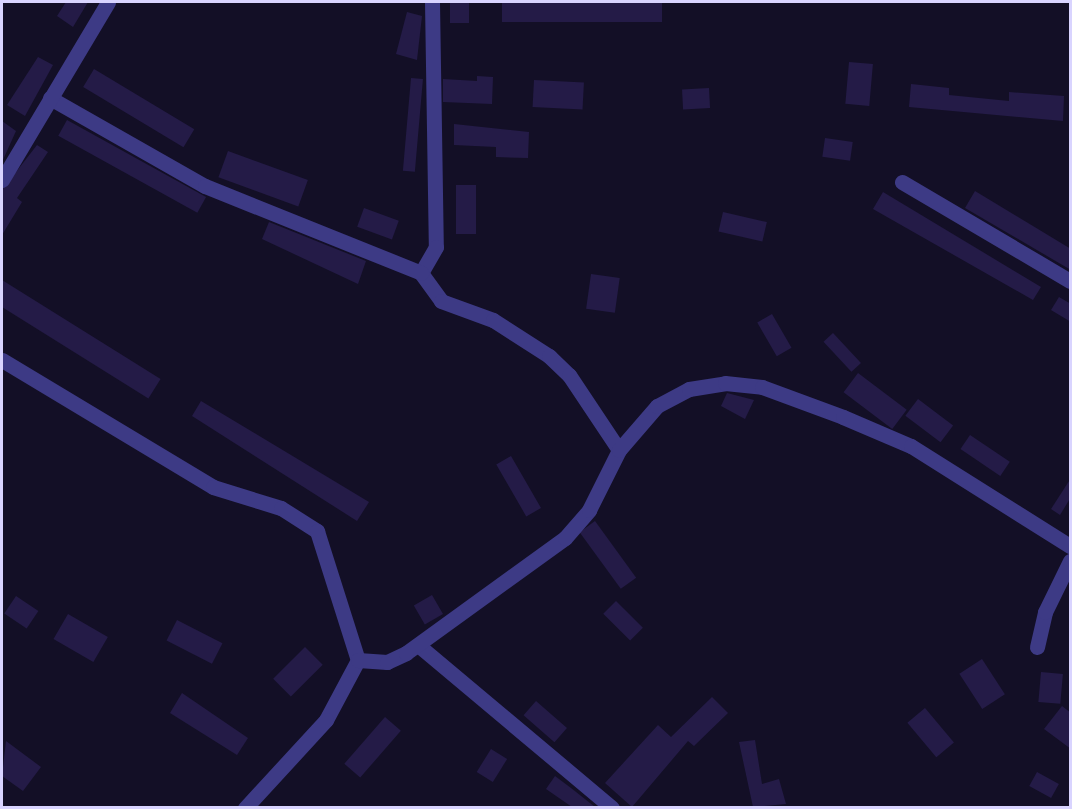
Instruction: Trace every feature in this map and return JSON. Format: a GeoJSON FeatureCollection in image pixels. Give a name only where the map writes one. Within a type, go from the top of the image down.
{"type":"FeatureCollection","features":[{"type":"Feature","properties":{"kind":"street"},"geometry":{"type":"LineString","coordinates":[[2,180],[108,2]]}},
{"type":"Feature","properties":{"kind":"street"},"geometry":{"type":"LineString","coordinates":[[421,273],[436,247],[432,2]]}},
{"type":"Feature","properties":{"kind":"street"},"geometry":{"type":"LineString","coordinates":[[50,98],[205,186],[421,273],[441,301],[493,320],[549,356],[569,375],[619,450]]}},
{"type":"Feature","properties":{"kind":"street"},"geometry":{"type":"LineString","coordinates":[[902,182],[1071,281]]}},
{"type":"Feature","properties":{"kind":"street"},"geometry":{"type":"LineString","coordinates":[[2,360],[213,487],[281,508],[317,531],[358,660],[326,720],[245,807]]}},
{"type":"Feature","properties":{"kind":"street"},"geometry":{"type":"LineString","coordinates":[[358,660],[387,662],[417,645],[565,538],[589,510],[619,450],[657,406],[689,389],[725,383],[762,387],[911,446],[1071,546]]}},
{"type":"Feature","properties":{"kind":"street"},"geometry":{"type":"LineString","coordinates":[[1037,647],[1045,612],[1071,561]]}},
{"type":"Feature","properties":{"kind":"street"},"geometry":{"type":"LineString","coordinates":[[417,645],[612,807]]}},
{"type":"Feature","properties":{"kind":"building"},"geometry":{"type":"Polygon","coordinates":[[[66,2],[88,2],[73,27],[57,16],[66,2]]]}},
{"type":"Feature","properties":{"kind":"building"},"geometry":{"type":"Polygon","coordinates":[[[450,2],[469,2],[469,23],[450,23],[450,2]]]}},
{"type":"Feature","properties":{"kind":"building"},"geometry":{"type":"Polygon","coordinates":[[[502,2],[662,2],[662,22],[502,22],[502,2]]]}},
{"type":"Feature","properties":{"kind":"building"},"geometry":{"type":"Polygon","coordinates":[[[407,12],[422,16],[417,60],[396,54],[407,12]]]}},
{"type":"Feature","properties":{"kind":"building"},"geometry":{"type":"Polygon","coordinates":[[[38,57],[53,65],[25,116],[7,105],[38,57]]]}},
{"type":"Feature","properties":{"kind":"building"},"geometry":{"type":"Polygon","coordinates":[[[849,62],[873,64],[869,106],[845,104],[849,62]]]}},
{"type":"Feature","properties":{"kind":"building"},"geometry":{"type":"Polygon","coordinates":[[[94,69],[194,129],[183,147],[83,87],[94,69]]]}},
{"type":"Feature","properties":{"kind":"building"},"geometry":{"type":"Polygon","coordinates":[[[477,76],[493,77],[492,104],[443,102],[443,79],[477,81],[477,76]]]}},
{"type":"Feature","properties":{"kind":"building"},"geometry":{"type":"Polygon","coordinates":[[[411,78],[423,79],[415,172],[403,171],[411,78]]]}},
{"type":"Feature","properties":{"kind":"building"},"geometry":{"type":"Polygon","coordinates":[[[534,80],[584,83],[583,110],[533,107],[534,80]]]}},
{"type":"Feature","properties":{"kind":"building"},"geometry":{"type":"Polygon","coordinates":[[[911,84],[949,88],[949,95],[1009,101],[1009,92],[1064,96],[1063,121],[909,107],[911,84]]]}},
{"type":"Feature","properties":{"kind":"building"},"geometry":{"type":"Polygon","coordinates":[[[709,88],[710,108],[683,109],[682,89],[709,88]]]}},
{"type":"Feature","properties":{"kind":"building"},"geometry":{"type":"Polygon","coordinates":[[[67,120],[206,197],[197,213],[58,136],[67,120]]]}},
{"type":"Feature","properties":{"kind":"building"},"geometry":{"type":"Polygon","coordinates":[[[2,121],[16,131],[2,162],[2,121]]]}},
{"type":"Feature","properties":{"kind":"building"},"geometry":{"type":"Polygon","coordinates":[[[454,124],[529,132],[528,158],[496,157],[496,147],[454,145],[454,124]]]}},
{"type":"Feature","properties":{"kind":"building"},"geometry":{"type":"Polygon","coordinates":[[[825,138],[853,142],[850,161],[822,157],[825,138]]]}},
{"type":"Feature","properties":{"kind":"building"},"geometry":{"type":"Polygon","coordinates":[[[37,145],[48,152],[17,198],[22,202],[2,235],[2,190],[37,145]]]}},
{"type":"Feature","properties":{"kind":"building"},"geometry":{"type":"Polygon","coordinates":[[[228,151],[308,180],[298,206],[218,177],[228,151]]]}},
{"type":"Feature","properties":{"kind":"building"},"geometry":{"type":"Polygon","coordinates":[[[456,185],[476,185],[476,234],[456,234],[456,185]]]}},
{"type":"Feature","properties":{"kind":"building"},"geometry":{"type":"Polygon","coordinates":[[[975,191],[1071,249],[1071,270],[965,208],[975,191]]]}},
{"type":"Feature","properties":{"kind":"building"},"geometry":{"type":"Polygon","coordinates":[[[883,192],[1041,287],[1033,300],[873,209],[883,192]]]}},
{"type":"Feature","properties":{"kind":"building"},"geometry":{"type":"Polygon","coordinates":[[[364,208],[399,221],[392,239],[357,227],[364,208]]]}},
{"type":"Feature","properties":{"kind":"building"},"geometry":{"type":"Polygon","coordinates":[[[723,212],[767,222],[762,242],[719,231],[723,212]]]}},
{"type":"Feature","properties":{"kind":"building"},"geometry":{"type":"Polygon","coordinates":[[[269,222],[366,261],[358,284],[262,239],[269,222]]]}},
{"type":"Feature","properties":{"kind":"building"},"geometry":{"type":"Polygon","coordinates":[[[591,274],[620,278],[615,313],[586,309],[591,274]]]}},
{"type":"Feature","properties":{"kind":"building"},"geometry":{"type":"Polygon","coordinates":[[[2,280],[161,379],[148,399],[2,307],[2,280]]]}},
{"type":"Feature","properties":{"kind":"building"},"geometry":{"type":"Polygon","coordinates":[[[1059,297],[1071,304],[1071,322],[1051,310],[1059,297]]]}},
{"type":"Feature","properties":{"kind":"building"},"geometry":{"type":"Polygon","coordinates":[[[772,314],[792,348],[777,356],[757,322],[772,314]]]}},
{"type":"Feature","properties":{"kind":"building"},"geometry":{"type":"Polygon","coordinates":[[[833,333],[861,363],[851,372],[823,342],[833,333]]]}},
{"type":"Feature","properties":{"kind":"building"},"geometry":{"type":"Polygon","coordinates":[[[858,373],[907,410],[892,429],[844,392],[858,373]]]}},
{"type":"Feature","properties":{"kind":"building"},"geometry":{"type":"Polygon","coordinates":[[[727,393],[754,400],[745,419],[721,406],[727,393]]]}},
{"type":"Feature","properties":{"kind":"building"},"geometry":{"type":"Polygon","coordinates":[[[918,399],[953,425],[941,442],[905,416],[918,399]]]}},
{"type":"Feature","properties":{"kind":"building"},"geometry":{"type":"Polygon","coordinates":[[[201,401],[369,502],[357,521],[192,416],[201,401]]]}},
{"type":"Feature","properties":{"kind":"building"},"geometry":{"type":"Polygon","coordinates":[[[970,435],[1010,462],[1000,476],[960,449],[970,435]]]}},
{"type":"Feature","properties":{"kind":"building"},"geometry":{"type":"Polygon","coordinates":[[[511,456],[541,508],[526,516],[496,464],[511,456]]]}},
{"type":"Feature","properties":{"kind":"building"},"geometry":{"type":"Polygon","coordinates":[[[1071,478],[1071,497],[1060,515],[1051,509],[1071,478]]]}},
{"type":"Feature","properties":{"kind":"building"},"geometry":{"type":"Polygon","coordinates":[[[595,521],[636,578],[621,589],[580,532],[595,521]]]}},
{"type":"Feature","properties":{"kind":"building"},"geometry":{"type":"Polygon","coordinates":[[[432,595],[443,614],[425,625],[414,606],[432,595]]]}},
{"type":"Feature","properties":{"kind":"building"},"geometry":{"type":"Polygon","coordinates":[[[16,596],[38,611],[27,629],[4,613],[16,596]]]}},
{"type":"Feature","properties":{"kind":"building"},"geometry":{"type":"Polygon","coordinates":[[[616,601],[643,628],[630,641],[603,614],[616,601]]]}},
{"type":"Feature","properties":{"kind":"building"},"geometry":{"type":"Polygon","coordinates":[[[68,614],[108,637],[93,662],[54,639],[68,614]]]}},
{"type":"Feature","properties":{"kind":"building"},"geometry":{"type":"Polygon","coordinates":[[[177,620],[222,643],[212,664],[167,640],[177,620]]]}},
{"type":"Feature","properties":{"kind":"building"},"geometry":{"type":"Polygon","coordinates":[[[305,647],[323,665],[291,696],[273,679],[305,647]]]}},
{"type":"Feature","properties":{"kind":"building"},"geometry":{"type":"Polygon","coordinates":[[[982,659],[1005,694],[982,709],[959,674],[982,659]]]}},
{"type":"Feature","properties":{"kind":"building"},"geometry":{"type":"Polygon","coordinates":[[[1041,672],[1063,674],[1060,704],[1038,702],[1041,672]]]}},
{"type":"Feature","properties":{"kind":"building"},"geometry":{"type":"Polygon","coordinates":[[[182,693],[248,738],[237,755],[170,713],[182,693]]]}},
{"type":"Feature","properties":{"kind":"building"},"geometry":{"type":"Polygon","coordinates":[[[712,697],[728,713],[694,746],[688,741],[632,807],[605,783],[658,725],[671,737],[712,697]]]}},
{"type":"Feature","properties":{"kind":"building"},"geometry":{"type":"Polygon","coordinates":[[[536,701],[567,728],[554,742],[524,715],[536,701]]]}},
{"type":"Feature","properties":{"kind":"building"},"geometry":{"type":"Polygon","coordinates":[[[1062,706],[1071,713],[1071,749],[1044,729],[1062,706]]]}},
{"type":"Feature","properties":{"kind":"building"},"geometry":{"type":"Polygon","coordinates":[[[925,708],[954,742],[936,757],[907,723],[925,708]]]}},
{"type":"Feature","properties":{"kind":"building"},"geometry":{"type":"Polygon","coordinates":[[[385,717],[401,731],[360,778],[344,764],[385,717]]]}},
{"type":"Feature","properties":{"kind":"building"},"geometry":{"type":"Polygon","coordinates":[[[755,740],[762,784],[779,779],[786,804],[753,807],[739,742],[755,740]]]}},
{"type":"Feature","properties":{"kind":"building"},"geometry":{"type":"Polygon","coordinates":[[[6,741],[41,767],[23,791],[2,776],[6,741]]]}},
{"type":"Feature","properties":{"kind":"building"},"geometry":{"type":"Polygon","coordinates":[[[491,749],[507,759],[493,782],[477,772],[491,749]]]}},
{"type":"Feature","properties":{"kind":"building"},"geometry":{"type":"Polygon","coordinates":[[[1037,772],[1059,784],[1051,798],[1029,786],[1037,772]]]}},
{"type":"Feature","properties":{"kind":"building"},"geometry":{"type":"Polygon","coordinates":[[[555,776],[595,807],[572,807],[546,789],[555,776]]]}}]}
